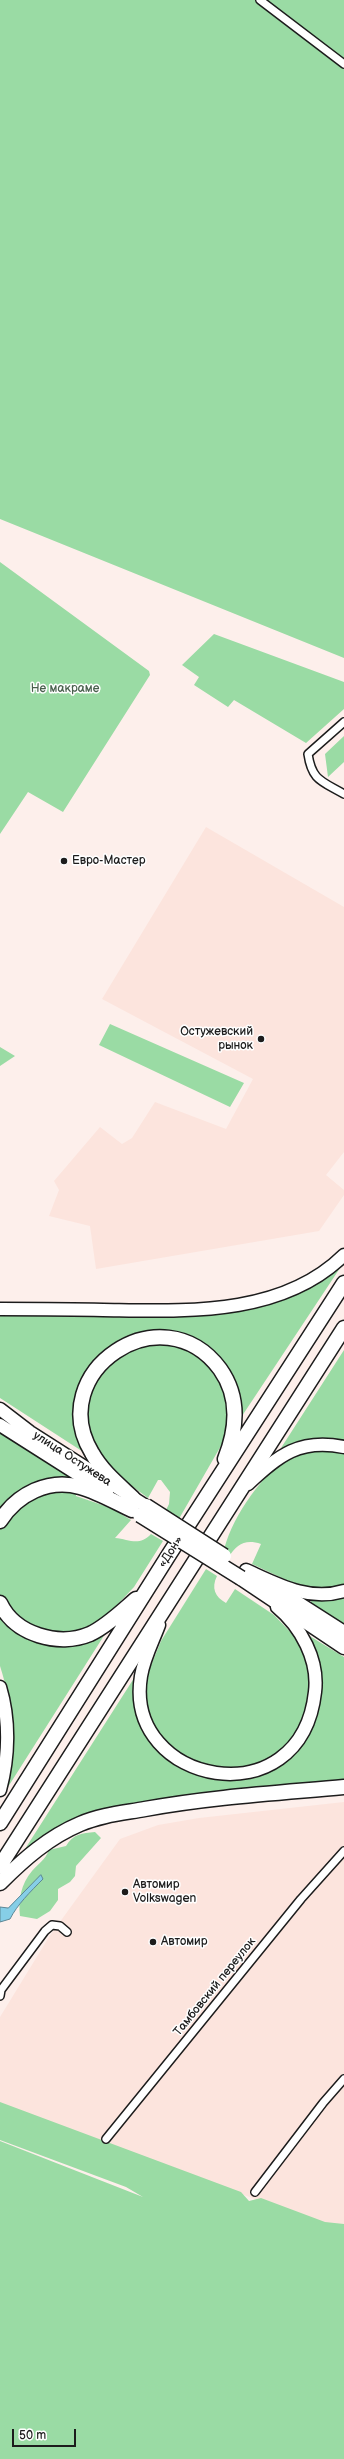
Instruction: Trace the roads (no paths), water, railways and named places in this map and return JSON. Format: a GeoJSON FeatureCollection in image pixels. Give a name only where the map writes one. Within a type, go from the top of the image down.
{"type":"FeatureCollection","features":[{"type":"Feature","properties":{"kind":"highway","name":"«Дон»"},"geometry":{"type":"LineString","coordinates":[[0,1823],[216,1480],[344,1283]]}},
{"type":"Feature","properties":{"kind":"highway"},"geometry":{"type":"LineString","coordinates":[[0,1866],[344,1328]]}},
{"type":"Feature","properties":{"kind":"highway"},"geometry":{"type":"LineString","coordinates":[[137,1507],[91,1453],[83,1431],[80,1410],[88,1383],[99,1366],[126,1344],[148,1338],[170,1338],[198,1348],[215,1363],[232,1389],[235,1412],[234,1426],[226,1456],[216,1480]]}},
{"type":"Feature","properties":{"kind":"highway"},"geometry":{"type":"LineString","coordinates":[[0,1521],[12,1506],[32,1491],[61,1485],[87,1489],[137,1507],[244,1574],[344,1633]]}},
{"type":"Feature","properties":{"kind":"highway"},"geometry":{"type":"LineString","coordinates":[[244,1574],[344,1647]]}},
{"type":"Feature","properties":{"kind":"highway"},"geometry":{"type":"LineString","coordinates":[[0,1603],[21,1627],[45,1637],[68,1639],[97,1630],[146,1591]]}},
{"type":"Feature","properties":{"kind":"highway"},"geometry":{"type":"LineString","coordinates":[[0,1883],[36,1849],[56,1836],[80,1824],[107,1815],[181,1802],[344,1787]]}},
{"type":"Feature","properties":{"kind":"main road"},"geometry":{"type":"LineString","coordinates":[[0,1309],[132,1310],[228,1306],[264,1300],[297,1288],[330,1267],[344,1255]]}},
{"type":"Feature","properties":{"kind":"main road","name":"улица Остужева"},"geometry":{"type":"LineString","coordinates":[[0,1409],[30,1432],[137,1507]]}},
{"type":"Feature","properties":{"kind":"main road","name":"улица Остужева"},"geometry":{"type":"LineString","coordinates":[[0,1425],[137,1507]]}},
{"type":"Feature","properties":{"kind":"main road"},"geometry":{"type":"LineString","coordinates":[[237,1495],[260,1473],[289,1451],[308,1444],[323,1443],[344,1447]]}},
{"type":"Feature","properties":{"kind":"main road"},"geometry":{"type":"LineString","coordinates":[[168,1603],[141,1676],[141,1700],[151,1730],[167,1750],[193,1767],[211,1773],[231,1774],[259,1769],[281,1757],[305,1730],[312,1713],[316,1672],[309,1650],[295,1626],[244,1574]]}},
{"type":"Feature","properties":{"kind":"main road"},"geometry":{"type":"LineString","coordinates":[[244,1574],[301,1592],[324,1595],[344,1591]]}},
{"type":"Feature","properties":{"kind":"main road"},"geometry":{"type":"LineString","coordinates":[[0,1687],[7,1735],[4,1774],[0,1790]]}},
{"type":"Feature","properties":{"kind":"street"},"geometry":{"type":"LineString","coordinates":[[260,0],[344,64]]}},
{"type":"Feature","properties":{"kind":"street"},"geometry":{"type":"LineString","coordinates":[[344,722],[308,754],[311,770],[316,777],[344,794]]}},
{"type":"Feature","properties":{"kind":"street","name":"Тамбовский переулок"},"geometry":{"type":"LineString","coordinates":[[106,2139],[301,1899],[344,1852]]}},
{"type":"Feature","properties":{"kind":"street"},"geometry":{"type":"LineString","coordinates":[[0,1996],[1,1990],[45,1931],[52,1925],[60,1926],[68,1932]]}},
{"type":"Feature","properties":{"kind":"street"},"geometry":{"type":"LineString","coordinates":[[256,2192],[322,2103],[344,2079]]}},
{"type":"Feature","properties":{"kind":"water"},"geometry":{"type":"Polygon","coordinates":[[[41,1875],[43,1879],[20,1904],[10,1919],[0,1922],[0,1907],[8,1908],[41,1875]]]}},
{"type":"Feature","properties":{"kind":"place","name":"Евро-Мастер"},"geometry":{"type":"Point","coordinates":[64,861]}},
{"type":"Feature","properties":{"kind":"place","name":"Остужевский рынок"},"geometry":{"type":"Point","coordinates":[261,1039]}},
{"type":"Feature","properties":{"kind":"place","name":"Автомир Volkswagen"},"geometry":{"type":"Point","coordinates":[125,1892]}},
{"type":"Feature","properties":{"kind":"place","name":"Автомир"},"geometry":{"type":"Point","coordinates":[153,1942]}},
{"type":"Feature","properties":{"kind":"park label","name":"Не макраме"},"geometry":{"type":"Point","coordinates":[65,689]}}]}
